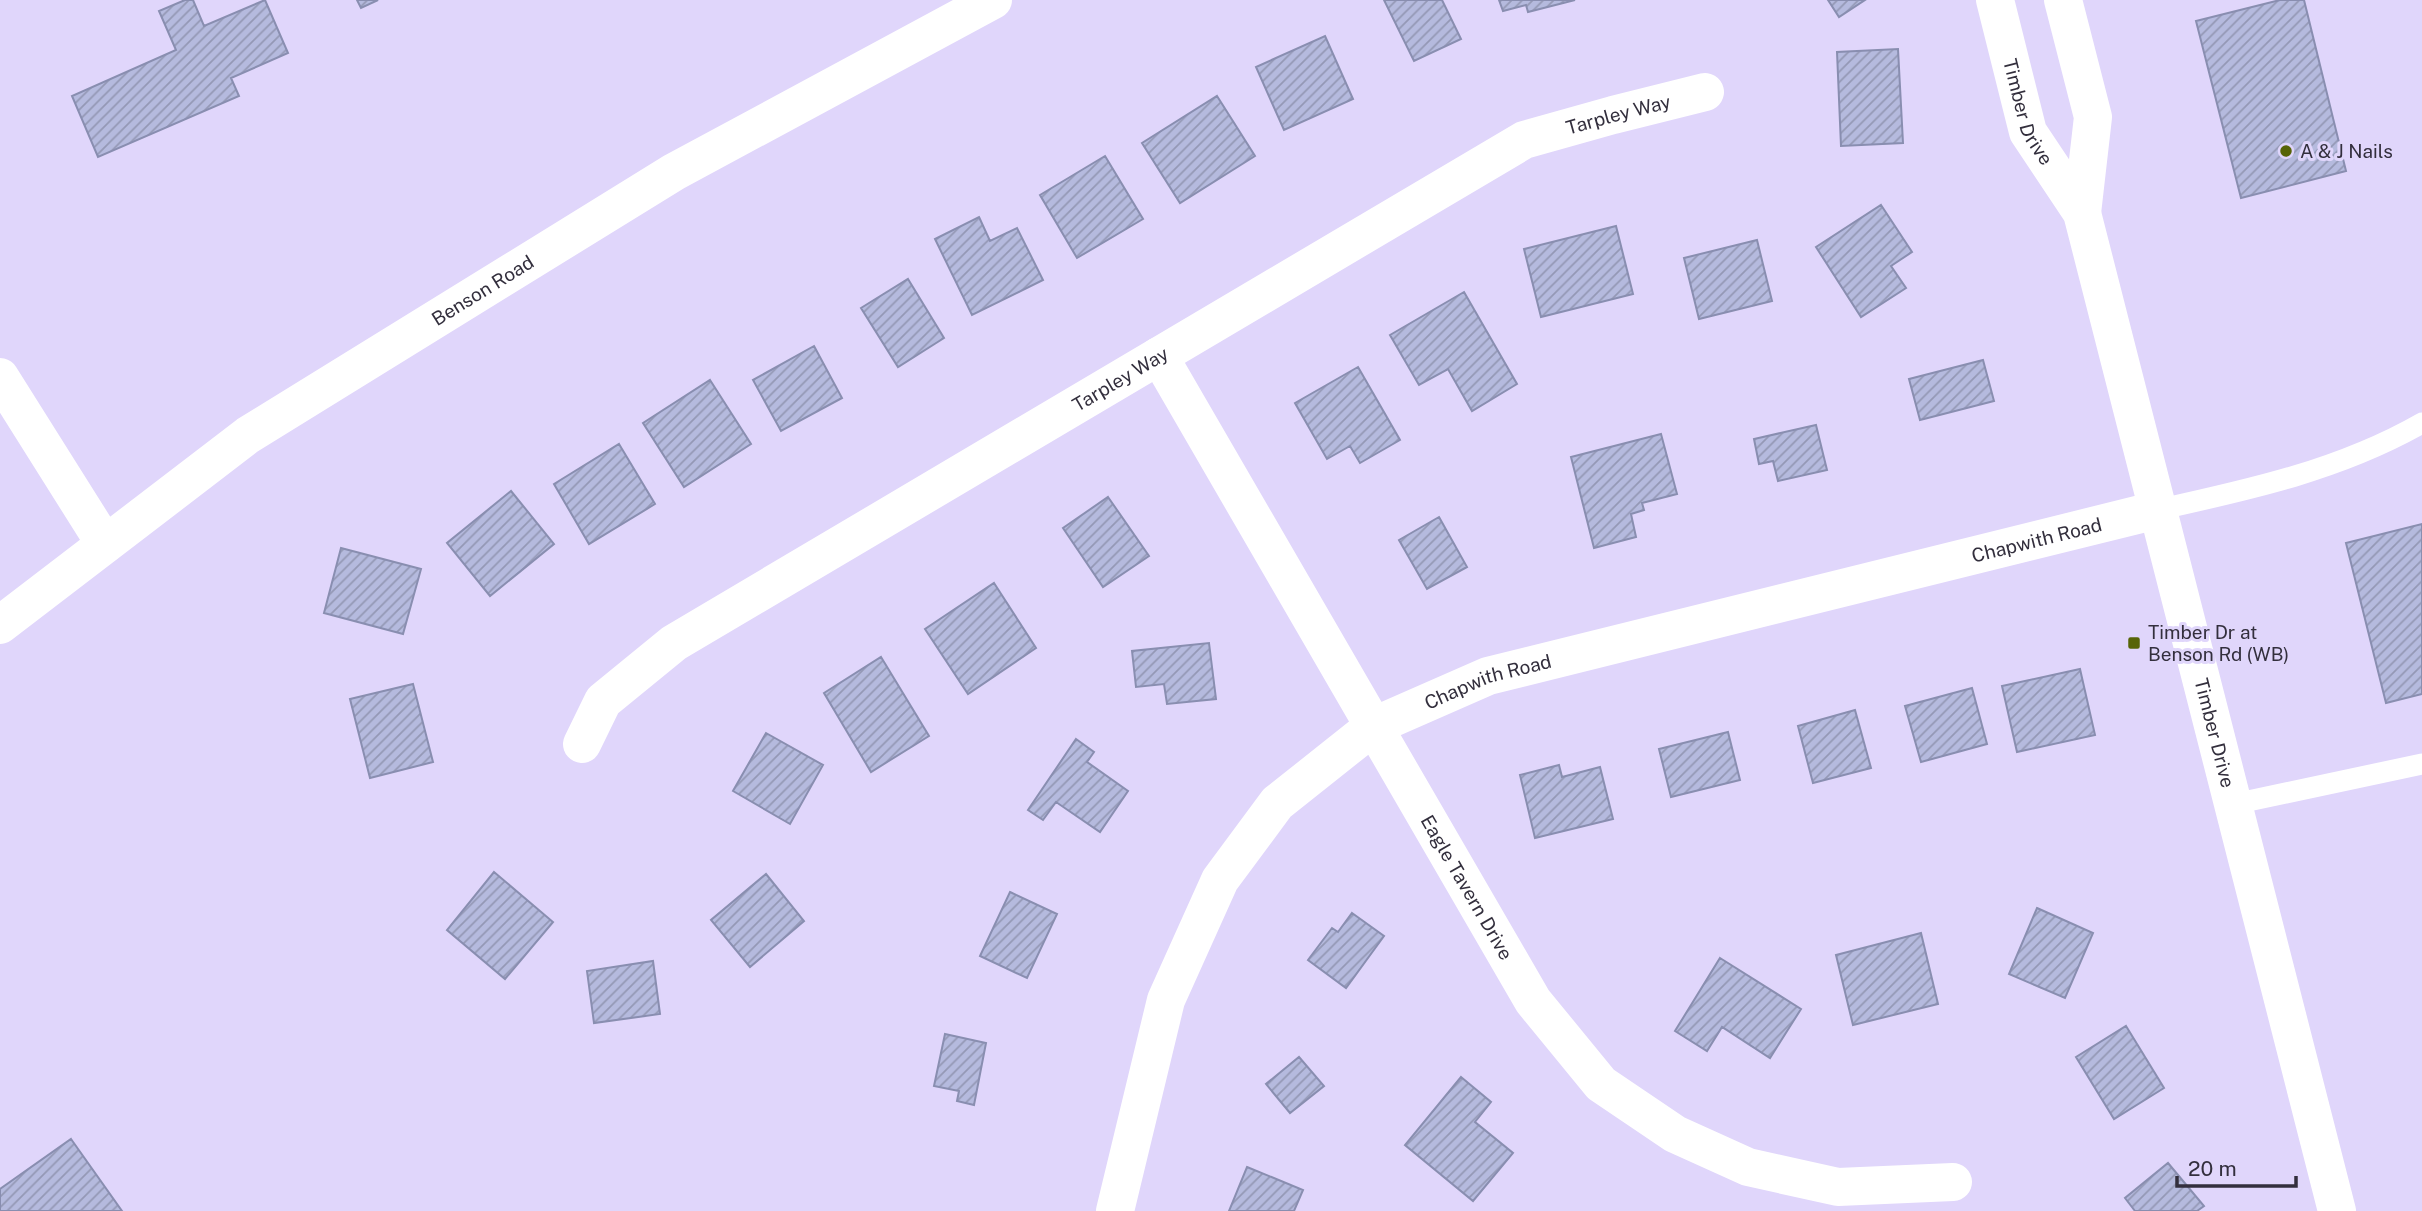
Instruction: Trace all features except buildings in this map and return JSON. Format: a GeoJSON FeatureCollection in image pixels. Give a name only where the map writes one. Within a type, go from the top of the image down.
{"type":"FeatureCollection","features":[{"type":"Feature","properties":{"kind":"street","name":"Benson Road"},"geometry":{"type":"LineString","coordinates":[[0,625],[248,435],[674,172],[993,0]]}},
{"type":"Feature","properties":{"kind":"street","name":"Timber Drive"},"geometry":{"type":"LineString","coordinates":[[1995,0],[2028,132],[2082,213],[2337,1211]]}},
{"type":"Feature","properties":{"kind":"street","name":"Timber Drive"},"geometry":{"type":"LineString","coordinates":[[2063,0],[2093,117],[2082,213]]}},
{"type":"Feature","properties":{"kind":"street","name":"Tarpley Way"},"geometry":{"type":"LineString","coordinates":[[582,744],[603,701],[674,643],[1524,140],[1705,92]]}},
{"type":"Feature","properties":{"kind":"street","name":"Eagle Tavern Drive"},"geometry":{"type":"LineString","coordinates":[[1159,356],[1533,1001],[1601,1084],[1675,1134],[1748,1167],[1838,1186],[1954,1182]]}},
{"type":"Feature","properties":{"kind":"street"},"geometry":{"type":"LineString","coordinates":[[0,377],[105,544]]}},
{"type":"Feature","properties":{"kind":"street","name":"Chapwith Road"},"geometry":{"type":"LineString","coordinates":[[1115,1211],[1166,1000],[1220,880],[1277,803],[1374,726],[1488,676],[2157,510]]}},
{"type":"Feature","properties":{"kind":"lane"},"geometry":{"type":"LineString","coordinates":[[2157,510],[2250,490],[2312,471],[2400,436],[2422,423]]}},
{"type":"Feature","properties":{"kind":"lane"},"geometry":{"type":"LineString","coordinates":[[2234,804],[2422,764]]}},
{"type":"Feature","properties":{"kind":"place","name":"A & J Nails"},"geometry":{"type":"Point","coordinates":[2286,151]}},
{"type":"Feature","properties":{"kind":"place","name":"Timber Dr at Benson Rd (WB)"},"geometry":{"type":"Point","coordinates":[2134,643]}}]}
